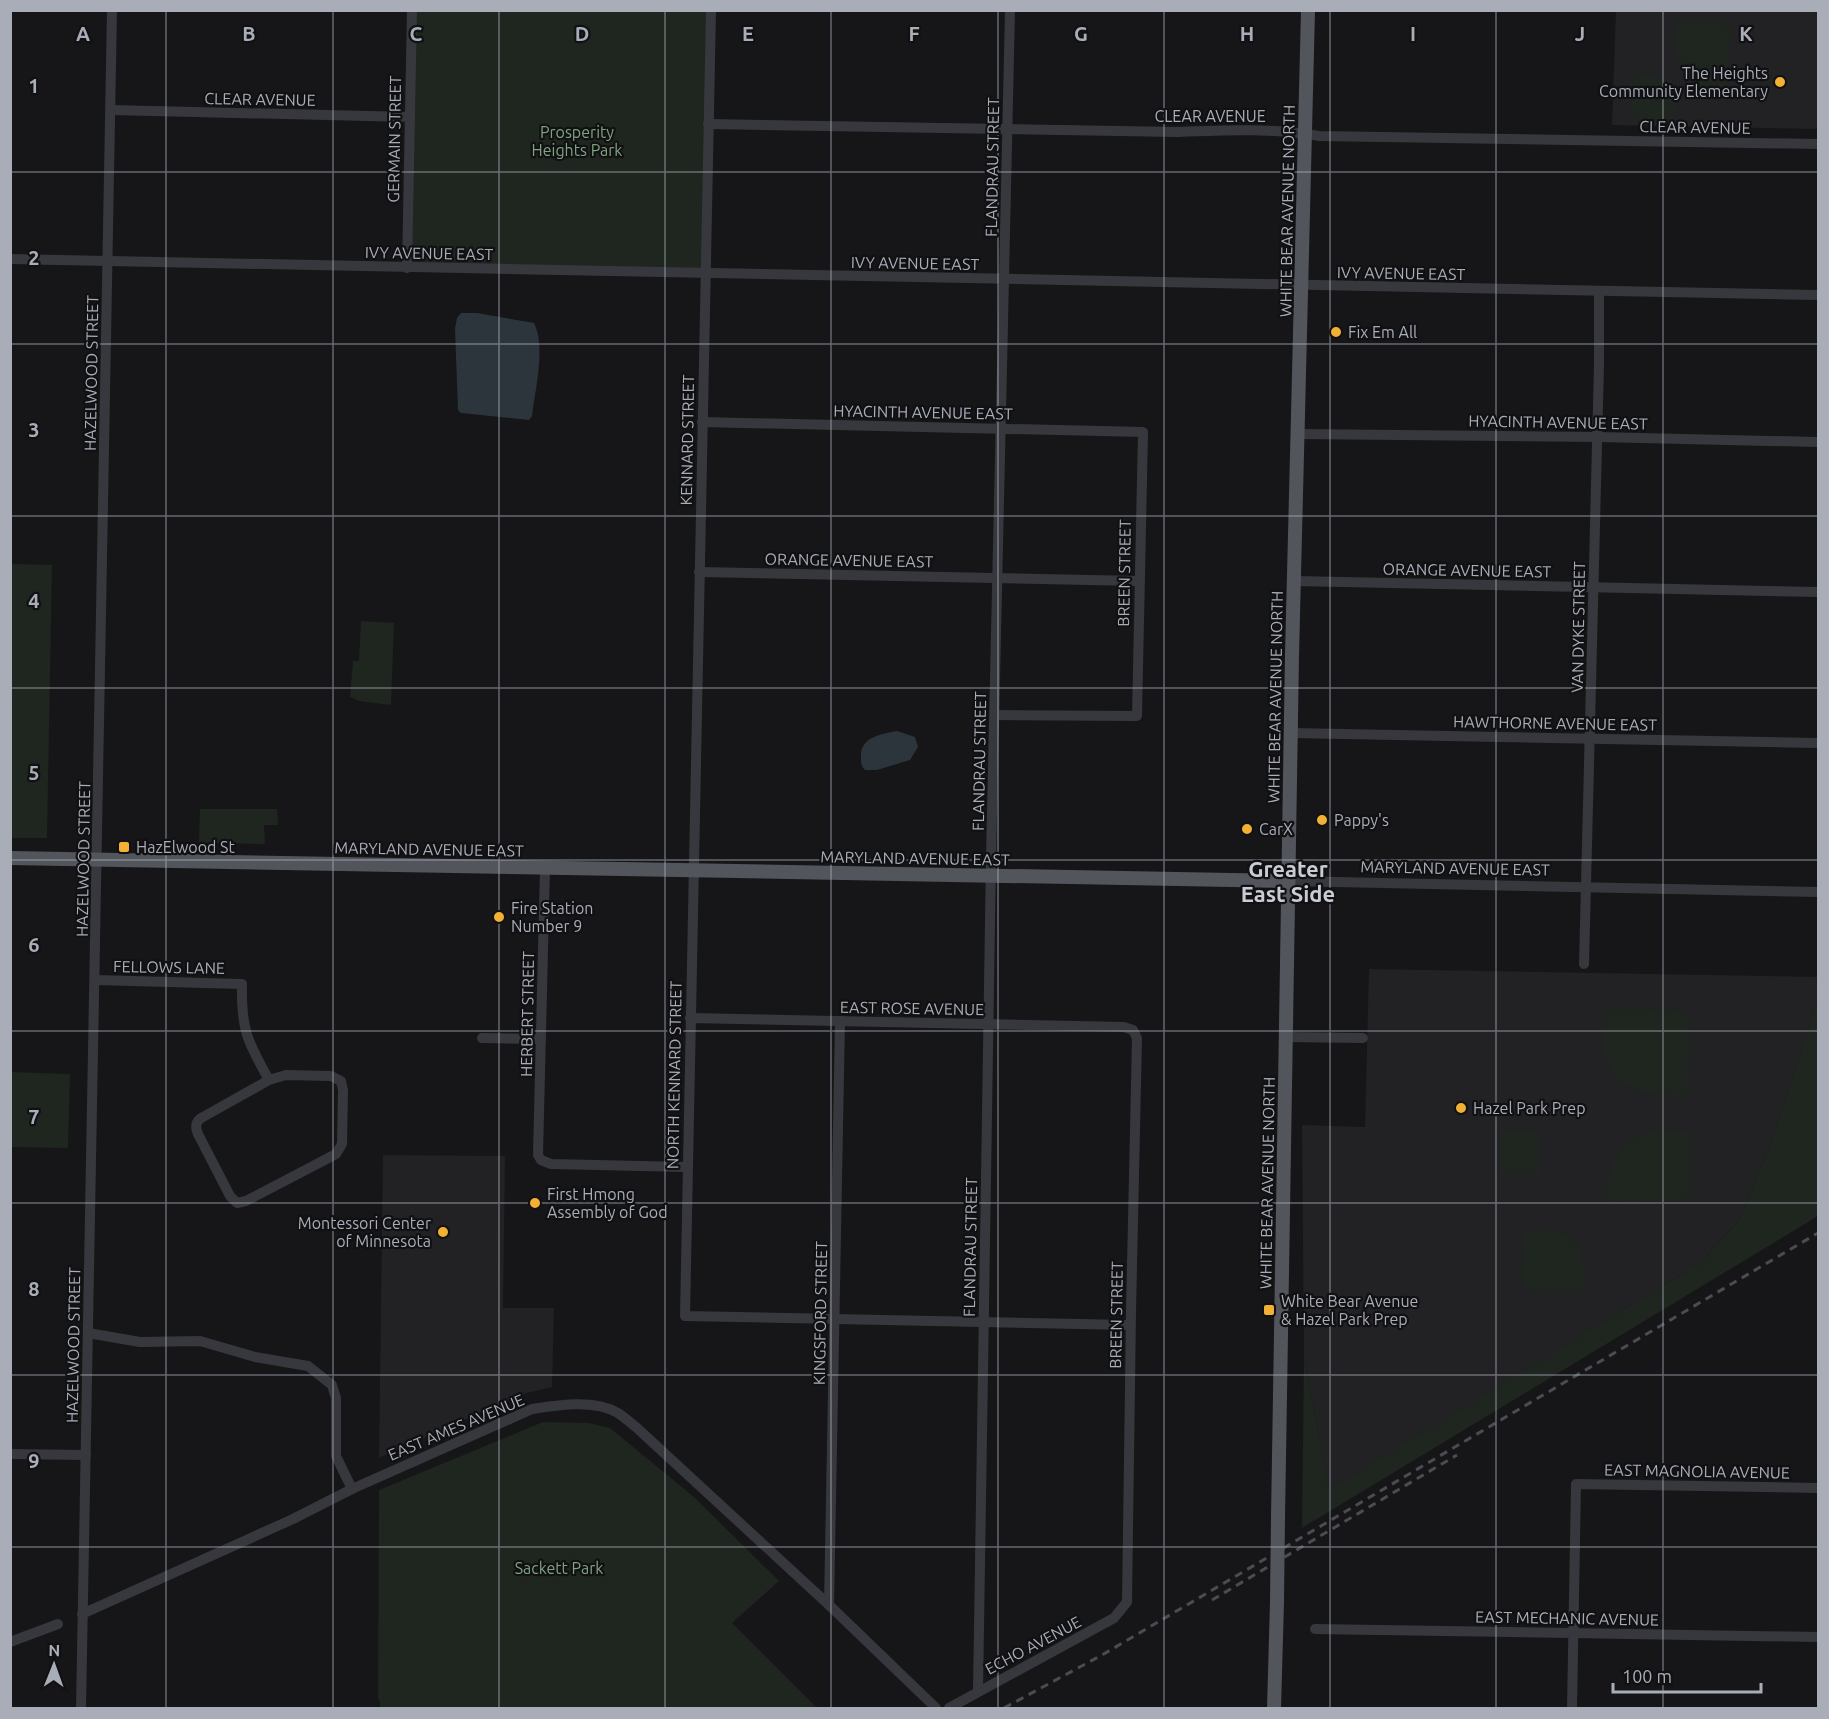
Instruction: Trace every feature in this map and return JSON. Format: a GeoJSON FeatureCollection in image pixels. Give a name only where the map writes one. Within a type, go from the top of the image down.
{"type":"FeatureCollection","features":[{"type":"Feature","properties":{"kind":"main road","name":"WHITE BEAR AVENUE NORTH"},"geometry":{"type":"LineString","coordinates":[[1274,1708],[1288,881],[1308,10]]}},
{"type":"Feature","properties":{"kind":"main road","name":"MARYLAND AVENUE EAST"},"geometry":{"type":"LineString","coordinates":[[10,858],[1288,881]]}},
{"type":"Feature","properties":{"kind":"street","name":"HAZELWOOD STREET"},"geometry":{"type":"LineString","coordinates":[[81,1708],[112,10]]}},
{"type":"Feature","properties":{"kind":"street","name":"GERMAIN STREET"},"geometry":{"type":"LineString","coordinates":[[407,268],[412,10]]}},
{"type":"Feature","properties":{"kind":"street","name":"KENNARD STREET"},"geometry":{"type":"LineString","coordinates":[[693,870],[711,10]]}},
{"type":"Feature","properties":{"kind":"street","name":"FLANDRAU STREET"},"geometry":{"type":"LineString","coordinates":[[978,1692],[991,876],[1010,10]]}},
{"type":"Feature","properties":{"kind":"street","name":"CLEAR AVENUE"},"geometry":{"type":"LineString","coordinates":[[111,110],[410,117]]}},
{"type":"Feature","properties":{"kind":"street","name":"CLEAR AVENUE"},"geometry":{"type":"LineString","coordinates":[[708,124],[1178,132],[1233,130],[1305,133],[1319,136],[1818,144]]}},
{"type":"Feature","properties":{"kind":"street","name":"IVY AVENUE EAST"},"geometry":{"type":"LineString","coordinates":[[10,259],[1818,295]]}},
{"type":"Feature","properties":{"kind":"street","name":"VAN DYKE STREET"},"geometry":{"type":"LineString","coordinates":[[1584,964],[1598,437],[1599,291]]}},
{"type":"Feature","properties":{"kind":"street","name":"HYACINTH AVENUE EAST"},"geometry":{"type":"LineString","coordinates":[[702,422],[1143,432]]}},
{"type":"Feature","properties":{"kind":"street","name":"BREEN STREET"},"geometry":{"type":"LineString","coordinates":[[995,715],[1137,716],[1143,432]]}},
{"type":"Feature","properties":{"kind":"street","name":"HYACINTH AVENUE EAST"},"geometry":{"type":"LineString","coordinates":[[1297,434],[1818,442]]}},
{"type":"Feature","properties":{"kind":"street","name":"ORANGE AVENUE EAST"},"geometry":{"type":"LineString","coordinates":[[699,572],[1139,581]]}},
{"type":"Feature","properties":{"kind":"street","name":"ORANGE AVENUE EAST"},"geometry":{"type":"LineString","coordinates":[[1294,582],[1818,592]]}},
{"type":"Feature","properties":{"kind":"street","name":"HAWTHORNE AVENUE EAST"},"geometry":{"type":"LineString","coordinates":[[1291,733],[1818,743]]}},
{"type":"Feature","properties":{"kind":"street","name":"HERBERT STREET"},"geometry":{"type":"LineString","coordinates":[[545,868],[538,1148],[540,1160],[550,1164],[687,1167]]}},
{"type":"Feature","properties":{"kind":"street","name":"NORTH KENNARD STREET"},"geometry":{"type":"LineString","coordinates":[[693,870],[685,1316],[834,1319]]}},
{"type":"Feature","properties":{"kind":"street","name":"MARYLAND AVENUE EAST"},"geometry":{"type":"LineString","coordinates":[[1288,881],[1818,892]]}},
{"type":"Feature","properties":{"kind":"street","name":"FELLOWS LANE"},"geometry":{"type":"LineString","coordinates":[[95,980],[242,984],[242,1015],[245,1032],[251,1049],[269,1080]]}},
{"type":"Feature","properties":{"kind":"street","name":"EAST ROSE AVENUE"},"geometry":{"type":"LineString","coordinates":[[690,1018],[1124,1027],[1133,1030]]}},
{"type":"Feature","properties":{"kind":"street","name":"KINGSFORD STREET"},"geometry":{"type":"LineString","coordinates":[[829,1605],[840,1021]]}},
{"type":"Feature","properties":{"kind":"street","name":"BREEN STREET"},"geometry":{"type":"LineString","coordinates":[[1127,1602],[1130,1324],[1137,1038],[1133,1030]]}},
{"type":"Feature","properties":{"kind":"street"},"geometry":{"type":"LineString","coordinates":[[1286,1037],[1363,1038]]}},
{"type":"Feature","properties":{"kind":"street"},"geometry":{"type":"LineString","coordinates":[[482,1038],[542,1039]]}},
{"type":"Feature","properties":{"kind":"street"},"geometry":{"type":"LineString","coordinates":[[286,1075],[331,1076],[341,1081],[343,1090],[342,1144],[336,1154],[246,1201],[237,1203],[230,1196],[198,1134],[196,1124],[200,1118],[269,1080],[286,1075]]}},
{"type":"Feature","properties":{"kind":"street"},"geometry":{"type":"LineString","coordinates":[[834,1319],[1130,1324]]}},
{"type":"Feature","properties":{"kind":"street"},"geometry":{"type":"LineString","coordinates":[[88,1334],[140,1342],[200,1341],[255,1357],[308,1366],[332,1385],[336,1398],[336,1456],[352,1489]]}},
{"type":"Feature","properties":{"kind":"street","name":"EAST AMES AVENUE"},"geometry":{"type":"LineString","coordinates":[[82,1614],[293,1519],[352,1489],[532,1409],[558,1405],[594,1405],[617,1412],[637,1428],[829,1605],[936,1708]]}},
{"type":"Feature","properties":{"kind":"street"},"geometry":{"type":"LineString","coordinates":[[10,1454],[86,1455]]}},
{"type":"Feature","properties":{"kind":"street","name":"EAST MAGNOLIA AVENUE"},"geometry":{"type":"LineString","coordinates":[[1573,1633],[1575,1484],[1818,1488]]}},
{"type":"Feature","properties":{"kind":"street","name":"ECHO AVENUE"},"geometry":{"type":"LineString","coordinates":[[949,1708],[1114,1618],[1127,1602]]}},
{"type":"Feature","properties":{"kind":"street"},"geometry":{"type":"LineString","coordinates":[[10,1642],[58,1624]]}},
{"type":"Feature","properties":{"kind":"street","name":"EAST MECHANIC AVENUE"},"geometry":{"type":"LineString","coordinates":[[1315,1629],[1818,1636]]}},
{"type":"Feature","properties":{"kind":"street"},"geometry":{"type":"LineString","coordinates":[[1572,1708],[1573,1633]]}},
{"type":"Feature","properties":{"kind":"shaded area"},"geometry":{"type":"Polygon","coordinates":[[[1616,11],[1818,11],[1818,129],[1612,125],[1616,11]]]}},
{"type":"Feature","properties":{"kind":"shaded area"},"geometry":{"type":"Polygon","coordinates":[[[461,313],[477,313],[534,323],[539,356],[532,416],[529,420],[461,413],[458,410],[455,329],[457,318],[461,313]]]}},
{"type":"Feature","properties":{"kind":"shaded area"},"geometry":{"type":"Polygon","coordinates":[[[897,731],[915,737],[918,747],[910,760],[877,770],[865,770],[861,761],[864,745],[873,738],[897,731]]]}},
{"type":"Feature","properties":{"kind":"shaded area"},"geometry":{"type":"Polygon","coordinates":[[[1369,969],[1818,977],[1818,999],[1772,1139],[1740,1219],[1700,1263],[1329,1491],[1304,1358],[1302,1125],[1365,1127],[1369,969]]]}},
{"type":"Feature","properties":{"kind":"shaded area","name":"Montessori Center of Minnesota"},"geometry":{"type":"Polygon","coordinates":[[[383,1155],[505,1156],[503,1308],[554,1308],[552,1387],[526,1393],[379,1458],[383,1155]]]}},
{"type":"Feature","properties":{"kind":"green space","name":"Prosperity Heights Park"},"geometry":{"type":"Polygon","coordinates":[[[412,11],[711,11],[705,274],[407,268],[412,11]]]}},
{"type":"Feature","properties":{"kind":"green space"},"geometry":{"type":"Polygon","coordinates":[[[1716,22],[1730,28],[1729,71],[1697,67],[1682,61],[1674,48],[1676,23],[1716,22]]]}},
{"type":"Feature","properties":{"kind":"green space"},"geometry":{"type":"Polygon","coordinates":[[[1634,73],[1652,76],[1667,85],[1674,97],[1675,119],[1636,119],[1631,112],[1634,73]]]}},
{"type":"Feature","properties":{"kind":"green space"},"geometry":{"type":"Polygon","coordinates":[[[1700,76],[1724,77],[1724,99],[1700,97],[1700,85],[1698,84],[1700,76]]]}},
{"type":"Feature","properties":{"kind":"green space"},"geometry":{"type":"Polygon","coordinates":[[[11,564],[52,565],[47,838],[11,838],[11,564]]]}},
{"type":"Feature","properties":{"kind":"green space"},"geometry":{"type":"Polygon","coordinates":[[[361,621],[394,623],[391,705],[359,701],[350,697],[353,661],[359,661],[361,621]]]}},
{"type":"Feature","properties":{"kind":"green space"},"geometry":{"type":"Polygon","coordinates":[[[200,809],[277,809],[278,825],[264,825],[265,844],[199,843],[200,809]]]}},
{"type":"Feature","properties":{"kind":"green space"},"geometry":{"type":"Polygon","coordinates":[[[1818,999],[1818,1216],[1302,1528],[1304,1358],[1329,1490],[1700,1263],[1740,1219],[1772,1139],[1818,999]]]}},
{"type":"Feature","properties":{"kind":"green space"},"geometry":{"type":"Polygon","coordinates":[[[1606,1009],[1680,1010],[1689,1017],[1687,1096],[1648,1094],[1617,1081],[1604,1052],[1606,1009]]]}},
{"type":"Feature","properties":{"kind":"green space"},"geometry":{"type":"Polygon","coordinates":[[[11,1072],[70,1074],[68,1148],[11,1147],[11,1072]]]}},
{"type":"Feature","properties":{"kind":"green space"},"geometry":{"type":"Polygon","coordinates":[[[1500,1130],[1539,1131],[1539,1174],[1500,1174],[1500,1130]]]}},
{"type":"Feature","properties":{"kind":"green space"},"geometry":{"type":"Polygon","coordinates":[[[1653,1130],[1689,1132],[1689,1193],[1683,1201],[1605,1200],[1611,1167],[1625,1144],[1653,1130]]]}},
{"type":"Feature","properties":{"kind":"green space"},"geometry":{"type":"Polygon","coordinates":[[[1524,1230],[1554,1231],[1573,1241],[1583,1263],[1584,1288],[1530,1291],[1521,1282],[1524,1230]]]}},
{"type":"Feature","properties":{"kind":"green space","name":"Sackett Park"},"geometry":{"type":"Polygon","coordinates":[[[543,1422],[589,1423],[610,1428],[694,1497],[779,1581],[732,1623],[817,1708],[380,1708],[378,1698],[379,1490],[543,1422]]]}},
{"type":"Feature","properties":{"kind":"railway"},"geometry":{"type":"LineString","coordinates":[[1004,1708],[1102,1655],[1818,1233]]}},
{"type":"Feature","properties":{"kind":"railway"},"geometry":{"type":"LineString","coordinates":[[1212,1600],[1457,1455]]}},
{"type":"Feature","properties":{"kind":"place","name":"The Heights Community Elementary"},"geometry":{"type":"Point","coordinates":[1780,82]}},
{"type":"Feature","properties":{"kind":"place","name":"Fix Em All"},"geometry":{"type":"Point","coordinates":[1336,332]}},
{"type":"Feature","properties":{"kind":"place","name":"Pappy's"},"geometry":{"type":"Point","coordinates":[1322,820]}},
{"type":"Feature","properties":{"kind":"place","name":"CarX"},"geometry":{"type":"Point","coordinates":[1247,829]}},
{"type":"Feature","properties":{"kind":"place","name":"HazElwood St"},"geometry":{"type":"Point","coordinates":[124,847]}},
{"type":"Feature","properties":{"kind":"place","name":"Fire Station Number 9"},"geometry":{"type":"Point","coordinates":[499,917]}},
{"type":"Feature","properties":{"kind":"place","name":"Hazel Park Prep"},"geometry":{"type":"Point","coordinates":[1461,1108]}},
{"type":"Feature","properties":{"kind":"place","name":"First Hmong Assembly of God"},"geometry":{"type":"Point","coordinates":[535,1203]}},
{"type":"Feature","properties":{"kind":"place","name":"Montessori Center of Minnesota"},"geometry":{"type":"Point","coordinates":[443,1232]}},
{"type":"Feature","properties":{"kind":"place","name":"White Bear Avenue & Hazel Park Prep"},"geometry":{"type":"Point","coordinates":[1269,1310]}},
{"type":"Feature","properties":{"kind":"district","name":"Greater East Side"},"geometry":{"type":"Point","coordinates":[1288,882]}}]}
